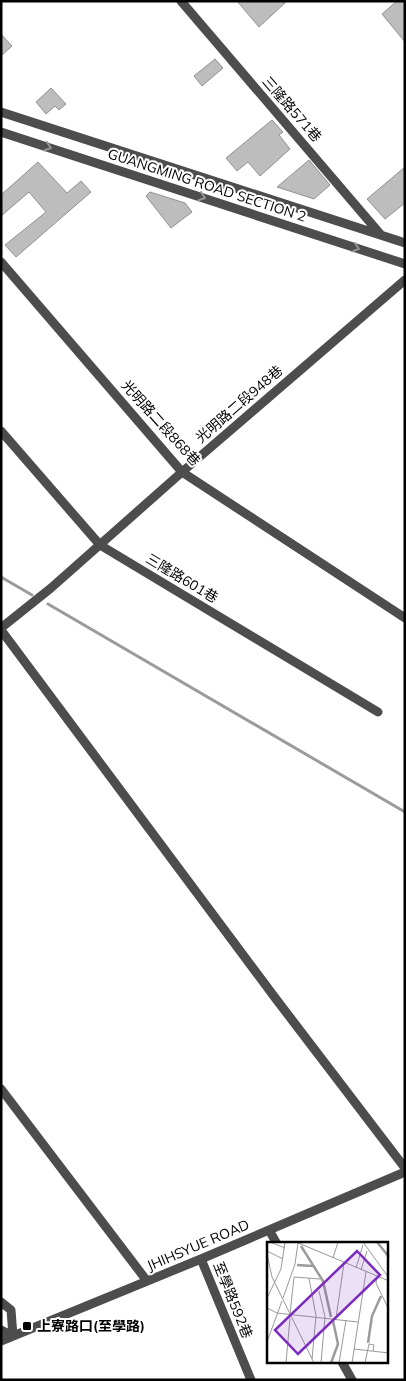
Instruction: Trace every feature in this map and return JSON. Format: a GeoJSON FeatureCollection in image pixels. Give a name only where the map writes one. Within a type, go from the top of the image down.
{"type":"FeatureCollection","features":[{"type":"Feature","properties":{"kind":"street","name":"三隆路571巷"},"geometry":{"type":"LineString","coordinates":[[181,1],[382,235]]}},
{"type":"Feature","properties":{"kind":"street","name":"GUANGMING ROAD SECTION 2"},"geometry":{"type":"LineString","coordinates":[[1,112],[405,243]]}},
{"type":"Feature","properties":{"kind":"street","name":"GUANGMING ROAD SECTION 2"},"geometry":{"type":"LineString","coordinates":[[1,132],[405,264]]}},
{"type":"Feature","properties":{"kind":"street","name":"光明路二段868巷"},"geometry":{"type":"LineString","coordinates":[[1,262],[182,472],[405,618]]}},
{"type":"Feature","properties":{"kind":"street","name":"光明路二段948巷"},"geometry":{"type":"LineString","coordinates":[[1,629],[51,588],[182,472],[405,280]]}},
{"type":"Feature","properties":{"kind":"street","name":"三隆路601巷"},"geometry":{"type":"LineString","coordinates":[[1,431],[100,545],[378,712]]}},
{"type":"Feature","properties":{"kind":"street"},"geometry":{"type":"LineString","coordinates":[[1,629],[276,999],[405,1168]]}},
{"type":"Feature","properties":{"kind":"street"},"geometry":{"type":"LineString","coordinates":[[1,1089],[147,1282]]}},
{"type":"Feature","properties":{"kind":"street","name":"JHIHSYUE ROAD"},"geometry":{"type":"LineString","coordinates":[[1,1341],[147,1282],[405,1172]]}},
{"type":"Feature","properties":{"kind":"street"},"geometry":{"type":"LineString","coordinates":[[269,1230],[276,1242]]}},
{"type":"Feature","properties":{"kind":"street","name":"至學路592巷"},"geometry":{"type":"LineString","coordinates":[[201,1259],[251,1380]]}},
{"type":"Feature","properties":{"kind":"street"},"geometry":{"type":"LineString","coordinates":[[1,1302],[11,1310],[13,1336]]}},
{"type":"Feature","properties":{"kind":"street"},"geometry":{"type":"LineString","coordinates":[[1,1330],[13,1336]]}},
{"type":"Feature","properties":{"kind":"street"},"geometry":{"type":"LineString","coordinates":[[343,1364],[352,1380]]}},
{"type":"Feature","properties":{"kind":"building"},"geometry":{"type":"Polygon","coordinates":[[[237,1],[287,1],[259,27],[237,1]]]}},
{"type":"Feature","properties":{"kind":"building"},"geometry":{"type":"Polygon","coordinates":[[[397,1],[405,1],[405,42],[382,14],[397,1]]]}},
{"type":"Feature","properties":{"kind":"building"},"geometry":{"type":"Polygon","coordinates":[[[1,34],[12,46],[1,56],[1,34]]]}},
{"type":"Feature","properties":{"kind":"building"},"geometry":{"type":"Polygon","coordinates":[[[215,59],[223,68],[202,86],[194,76],[215,59]]]}},
{"type":"Feature","properties":{"kind":"building"},"geometry":{"type":"Polygon","coordinates":[[[51,88],[66,104],[59,110],[55,106],[46,114],[36,102],[51,88]]]}},
{"type":"Feature","properties":{"kind":"building"},"geometry":{"type":"Polygon","coordinates":[[[272,120],[283,132],[279,135],[290,149],[260,176],[248,162],[237,171],[226,158],[272,120]]]}},
{"type":"Feature","properties":{"kind":"building"},"geometry":{"type":"Polygon","coordinates":[[[309,160],[330,185],[314,199],[277,187],[309,160]]]}},
{"type":"Feature","properties":{"kind":"building"},"geometry":{"type":"Polygon","coordinates":[[[38,162],[67,193],[81,181],[91,192],[16,257],[5,245],[46,212],[29,192],[1,216],[1,195],[38,162]]]}},
{"type":"Feature","properties":{"kind":"building"},"geometry":{"type":"Polygon","coordinates":[[[405,167],[405,203],[385,219],[367,199],[405,167]]]}},
{"type":"Feature","properties":{"kind":"building"},"geometry":{"type":"Polygon","coordinates":[[[150,192],[185,203],[192,212],[171,228],[146,196],[150,192]]]}},
{"type":"Feature","properties":{"kind":"waterway"},"geometry":{"type":"LineString","coordinates":[[1,577],[32,595]]}},
{"type":"Feature","properties":{"kind":"waterway"},"geometry":{"type":"LineString","coordinates":[[48,604],[405,812]]}},
{"type":"Feature","properties":{"kind":"place","name":"上寮路口(至學路)"},"geometry":{"type":"Point","coordinates":[27,1326]}}]}
